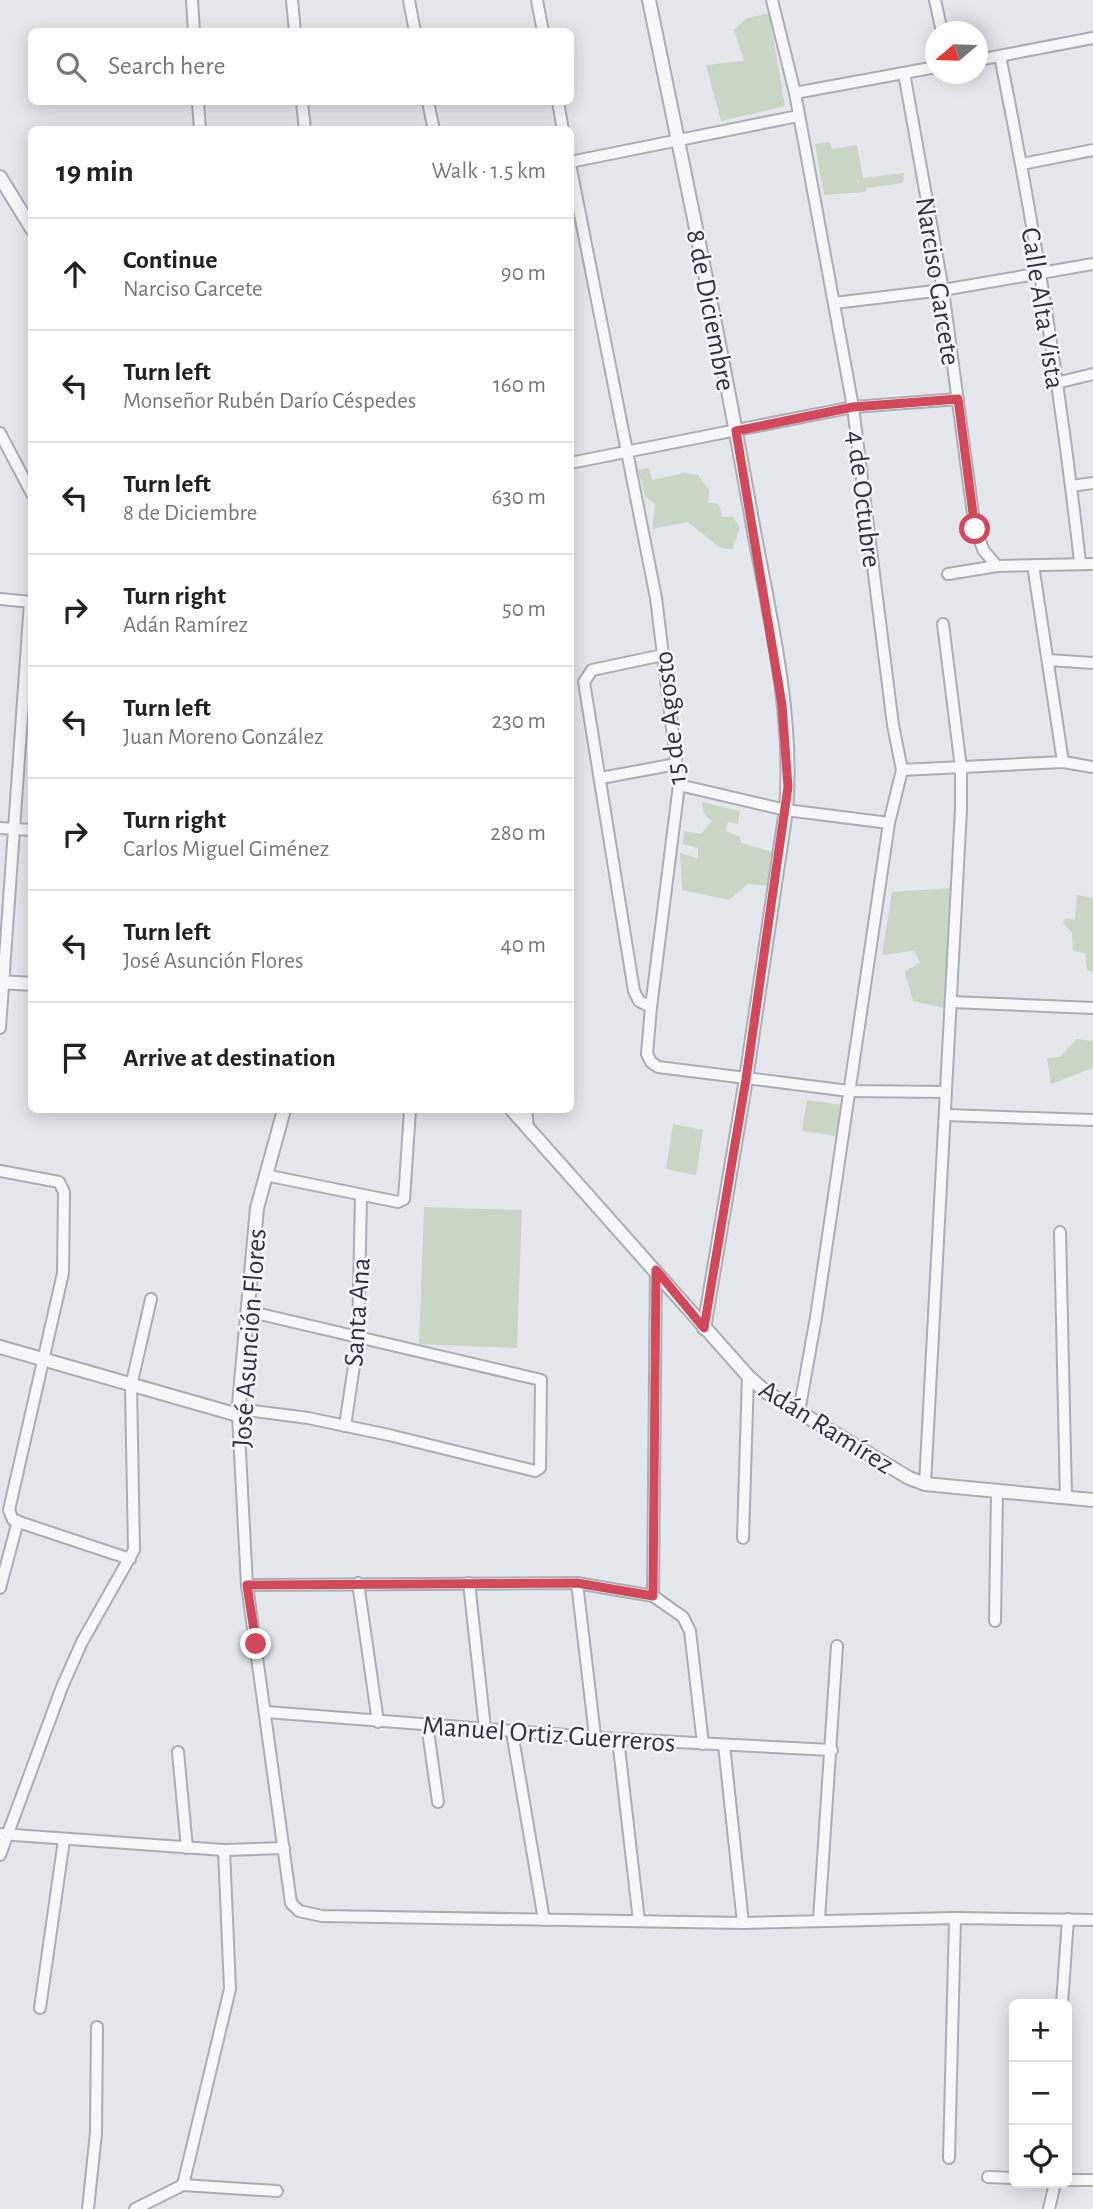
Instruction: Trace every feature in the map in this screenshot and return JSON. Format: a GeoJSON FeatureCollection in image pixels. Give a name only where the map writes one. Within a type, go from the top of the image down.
{"type":"FeatureCollection","features":[{"type":"Feature","properties":{"kind":"street"},"geometry":{"type":"LineString","coordinates":[[192,0],[194,28]]}},
{"type":"Feature","properties":{"kind":"street"},"geometry":{"type":"LineString","coordinates":[[292,0],[295,28]]}},
{"type":"Feature","properties":{"kind":"street"},"geometry":{"type":"LineString","coordinates":[[409,0],[414,28]]}},
{"type":"Feature","properties":{"kind":"street"},"geometry":{"type":"LineString","coordinates":[[537,0],[542,28]]}},
{"type":"Feature","properties":{"kind":"street","name":"8 de Diciembre"},"geometry":{"type":"LineString","coordinates":[[649,0],[736,431],[782,705],[788,765],[786,810],[746,1079],[704,1328]]}},
{"type":"Feature","properties":{"kind":"street","name":"4 de Octubre"},"geometry":{"type":"LineString","coordinates":[[772,0],[799,116],[853,407],[893,725],[902,770],[889,823],[799,1412]]}},
{"type":"Feature","properties":{"kind":"street"},"geometry":{"type":"LineString","coordinates":[[935,0],[940,21]]}},
{"type":"Feature","properties":{"kind":"street"},"geometry":{"type":"LineString","coordinates":[[988,58],[1093,38]]}},
{"type":"Feature","properties":{"kind":"street","name":"Calle Alta Vista"},"geometry":{"type":"LineString","coordinates":[[1000,56],[1022,164],[1080,562]]}},
{"type":"Feature","properties":{"kind":"street"},"geometry":{"type":"LineString","coordinates":[[794,93],[925,69]]}},
{"type":"Feature","properties":{"kind":"street","name":"Narciso Garcete"},"geometry":{"type":"LineString","coordinates":[[904,73],[943,290],[975,529],[984,551],[997,566]]}},
{"type":"Feature","properties":{"kind":"street"},"geometry":{"type":"LineString","coordinates":[[198,105],[200,126]]}},
{"type":"Feature","properties":{"kind":"street"},"geometry":{"type":"LineString","coordinates":[[302,105],[305,126]]}},
{"type":"Feature","properties":{"kind":"street"},"geometry":{"type":"LineString","coordinates":[[429,105],[433,126]]}},
{"type":"Feature","properties":{"kind":"street"},"geometry":{"type":"LineString","coordinates":[[559,105],[562,126]]}},
{"type":"Feature","properties":{"kind":"street"},"geometry":{"type":"LineString","coordinates":[[574,162],[799,116]]}},
{"type":"Feature","properties":{"kind":"street"},"geometry":{"type":"LineString","coordinates":[[1022,164],[1093,150]]}},
{"type":"Feature","properties":{"kind":"street"},"geometry":{"type":"LineString","coordinates":[[0,178],[28,223]]}},
{"type":"Feature","properties":{"kind":"street","name":"15 de Agosto"},"geometry":{"type":"LineString","coordinates":[[574,183],[656,598],[680,785],[650,1007],[647,1054],[650,1062],[658,1067],[849,1091],[946,1092]]}},
{"type":"Feature","properties":{"kind":"street"},"geometry":{"type":"LineString","coordinates":[[834,303],[943,290],[1093,264]]}},
{"type":"Feature","properties":{"kind":"street"},"geometry":{"type":"LineString","coordinates":[[1056,383],[1093,374]]}},
{"type":"Feature","properties":{"kind":"street"},"geometry":{"type":"LineString","coordinates":[[574,462],[853,407],[958,399]]}},
{"type":"Feature","properties":{"kind":"street"},"geometry":{"type":"LineString","coordinates":[[0,433],[28,486]]}},
{"type":"Feature","properties":{"kind":"street"},"geometry":{"type":"LineString","coordinates":[[1071,486],[1093,483]]}},
{"type":"Feature","properties":{"kind":"street"},"geometry":{"type":"LineString","coordinates":[[948,574],[997,566],[1080,562],[1093,564]]}},
{"type":"Feature","properties":{"kind":"street"},"geometry":{"type":"LineString","coordinates":[[1033,565],[1063,762]]}},
{"type":"Feature","properties":{"kind":"street"},"geometry":{"type":"LineString","coordinates":[[0,599],[28,602]]}},
{"type":"Feature","properties":{"kind":"street"},"geometry":{"type":"LineString","coordinates":[[925,1484],[946,1115],[961,768],[943,624]]}},
{"type":"Feature","properties":{"kind":"street"},"geometry":{"type":"LineString","coordinates":[[0,1028],[1,982],[28,640]]}},
{"type":"Feature","properties":{"kind":"street"},"geometry":{"type":"LineString","coordinates":[[650,1007],[639,1001],[634,991],[601,778],[583,682],[586,674],[592,670],[663,655]]}},
{"type":"Feature","properties":{"kind":"street"},"geometry":{"type":"LineString","coordinates":[[1048,660],[1093,663]]}},
{"type":"Feature","properties":{"kind":"street"},"geometry":{"type":"LineString","coordinates":[[902,770],[1063,762],[1093,766]]}},
{"type":"Feature","properties":{"kind":"street"},"geometry":{"type":"LineString","coordinates":[[601,778],[676,764]]}},
{"type":"Feature","properties":{"kind":"street"},"geometry":{"type":"LineString","coordinates":[[680,785],[786,810],[889,823]]}},
{"type":"Feature","properties":{"kind":"street"},"geometry":{"type":"LineString","coordinates":[[0,828],[28,830]]}},
{"type":"Feature","properties":{"kind":"street"},"geometry":{"type":"LineString","coordinates":[[1,982],[28,984]]}},
{"type":"Feature","properties":{"kind":"street"},"geometry":{"type":"LineString","coordinates":[[951,1002],[1093,1008]]}},
{"type":"Feature","properties":{"kind":"street","name":"José Asunción Flores"},"geometry":{"type":"LineString","coordinates":[[283,1113],[257,1208],[238,1412],[247,1585],[292,1903],[299,1911],[321,1916],[544,1920]]}},
{"type":"Feature","properties":{"kind":"street"},"geometry":{"type":"LineString","coordinates":[[265,1174],[393,1203],[404,1199],[410,1113]]}},
{"type":"Feature","properties":{"kind":"street","name":"Adán Ramírez"},"geometry":{"type":"LineString","coordinates":[[515,1113],[656,1270],[704,1328],[766,1392],[908,1478],[925,1484],[1093,1500]]}},
{"type":"Feature","properties":{"kind":"street"},"geometry":{"type":"LineString","coordinates":[[526,1113],[528,1128]]}},
{"type":"Feature","properties":{"kind":"street"},"geometry":{"type":"LineString","coordinates":[[946,1115],[1093,1120]]}},
{"type":"Feature","properties":{"kind":"street"},"geometry":{"type":"LineString","coordinates":[[0,1171],[59,1182],[64,1192],[62,1273],[9,1500],[9,1510],[13,1520],[130,1559]]}},
{"type":"Feature","properties":{"kind":"street","name":"Santa Ana"},"geometry":{"type":"LineString","coordinates":[[345,1426],[358,1339],[361,1197]]}},
{"type":"Feature","properties":{"kind":"street"},"geometry":{"type":"LineString","coordinates":[[1060,1232],[1066,1498]]}},
{"type":"Feature","properties":{"kind":"street"},"geometry":{"type":"LineString","coordinates":[[653,1596],[656,1270]]}},
{"type":"Feature","properties":{"kind":"street"},"geometry":{"type":"LineString","coordinates":[[0,1855],[3,1834],[67,1676],[82,1642],[130,1559],[136,1540],[129,1415],[131,1386],[151,1299]]}},
{"type":"Feature","properties":{"kind":"street"},"geometry":{"type":"LineString","coordinates":[[0,1347],[131,1386],[238,1412],[345,1426],[535,1471],[540,1468],[541,1380],[247,1311]]}},
{"type":"Feature","properties":{"kind":"street"},"geometry":{"type":"LineString","coordinates":[[743,1538],[748,1376]]}},
{"type":"Feature","properties":{"kind":"street"},"geometry":{"type":"LineString","coordinates":[[995,1621],[998,1492]]}},
{"type":"Feature","properties":{"kind":"street"},"geometry":{"type":"LineString","coordinates":[[0,1588],[18,1521]]}},
{"type":"Feature","properties":{"kind":"street"},"geometry":{"type":"LineString","coordinates":[[358,1583],[378,1722]]}},
{"type":"Feature","properties":{"kind":"street"},"geometry":{"type":"LineString","coordinates":[[469,1583],[485,1728]]}},
{"type":"Feature","properties":{"kind":"street"},"geometry":{"type":"LineString","coordinates":[[577,1583],[595,1736]]}},
{"type":"Feature","properties":{"kind":"street"},"geometry":{"type":"LineString","coordinates":[[247,1585],[577,1583],[653,1596],[683,1618],[690,1631],[703,1744]]}},
{"type":"Feature","properties":{"kind":"street"},"geometry":{"type":"LineString","coordinates":[[819,1920],[837,1646]]}},
{"type":"Feature","properties":{"kind":"street","name":"Manuel Ortiz Guerreros"},"geometry":{"type":"LineString","coordinates":[[266,1712],[512,1732],[832,1750]]}},
{"type":"Feature","properties":{"kind":"street"},"geometry":{"type":"LineString","coordinates":[[427,1724],[438,1802]]}},
{"type":"Feature","properties":{"kind":"street"},"geometry":{"type":"LineString","coordinates":[[512,1732],[544,1920],[743,1923],[819,1920],[1093,1920]]}},
{"type":"Feature","properties":{"kind":"street"},"geometry":{"type":"LineString","coordinates":[[618,1739],[639,1922]]}},
{"type":"Feature","properties":{"kind":"street"},"geometry":{"type":"LineString","coordinates":[[724,1745],[743,1923]]}},
{"type":"Feature","properties":{"kind":"street"},"geometry":{"type":"LineString","coordinates":[[178,1752],[187,1848]]}},
{"type":"Feature","properties":{"kind":"street"},"geometry":{"type":"LineString","coordinates":[[3,1834],[224,1850],[284,1848]]}},
{"type":"Feature","properties":{"kind":"street"},"geometry":{"type":"LineString","coordinates":[[40,2008],[64,1840]]}},
{"type":"Feature","properties":{"kind":"street"},"geometry":{"type":"LineString","coordinates":[[183,2185],[230,1989],[224,1850]]}},
{"type":"Feature","properties":{"kind":"street"},"geometry":{"type":"LineString","coordinates":[[949,2158],[955,1919]]}},
{"type":"Feature","properties":{"kind":"street"},"geometry":{"type":"LineString","coordinates":[[1062,1999],[1068,1919]]}},
{"type":"Feature","properties":{"kind":"street"},"geometry":{"type":"LineString","coordinates":[[88,2209],[96,2133],[97,2027]]}},
{"type":"Feature","properties":{"kind":"street"},"geometry":{"type":"LineString","coordinates":[[988,2177],[1009,2178]]}},
{"type":"Feature","properties":{"kind":"street"},"geometry":{"type":"LineString","coordinates":[[1072,2180],[1093,2180]]}},
{"type":"Feature","properties":{"kind":"street"},"geometry":{"type":"LineString","coordinates":[[135,2209],[183,2185],[277,2191]]}},
{"type":"Feature","properties":{"kind":"street"},"geometry":{"type":"LineString","coordinates":[[1049,2209],[1054,2188]]}},
{"type":"Feature","properties":{"kind":"green space"},"geometry":{"type":"Polygon","coordinates":[[[769,13],[785,106],[721,121],[706,65],[744,61],[734,30],[747,18],[769,13]]]}},
{"type":"Feature","properties":{"kind":"green space"},"geometry":{"type":"Polygon","coordinates":[[[830,142],[832,149],[857,145],[863,178],[904,173],[903,183],[867,188],[865,192],[824,195],[815,144],[830,142]]]}},
{"type":"Feature","properties":{"kind":"green space"},"geometry":{"type":"Polygon","coordinates":[[[649,468],[652,480],[683,473],[698,475],[709,490],[708,503],[719,504],[722,517],[733,517],[740,528],[732,550],[719,547],[688,522],[652,529],[655,504],[645,496],[638,470],[649,468]]]}},
{"type":"Feature","properties":{"kind":"green space"},"geometry":{"type":"Polygon","coordinates":[[[702,802],[740,811],[738,824],[728,822],[726,831],[740,837],[741,843],[776,853],[770,886],[748,884],[729,900],[682,890],[680,853],[698,858],[698,848],[683,844],[684,831],[701,834],[712,821],[704,814],[702,802]]]}},
{"type":"Feature","properties":{"kind":"green space"},"geometry":{"type":"Polygon","coordinates":[[[951,888],[947,1009],[913,1001],[905,972],[920,962],[914,951],[882,955],[892,892],[951,888]]]}},
{"type":"Feature","properties":{"kind":"green space"},"geometry":{"type":"Polygon","coordinates":[[[1077,895],[1093,898],[1093,973],[1087,970],[1085,953],[1073,951],[1072,933],[1063,923],[1065,918],[1075,920],[1077,895]]]}},
{"type":"Feature","properties":{"kind":"green space"},"geometry":{"type":"Polygon","coordinates":[[[1077,1039],[1093,1041],[1093,1068],[1051,1084],[1047,1058],[1060,1057],[1077,1039]]]}},
{"type":"Feature","properties":{"kind":"green space"},"geometry":{"type":"Polygon","coordinates":[[[807,1100],[842,1105],[837,1136],[802,1131],[807,1100]]]}},
{"type":"Feature","properties":{"kind":"green space"},"geometry":{"type":"Polygon","coordinates":[[[673,1124],[703,1130],[696,1175],[666,1169],[673,1124]]]}},
{"type":"Feature","properties":{"kind":"green space"},"geometry":{"type":"Polygon","coordinates":[[[424,1207],[522,1210],[517,1348],[419,1344],[424,1207]]]}},
{"type":"Feature","properties":{"kind":"route"},"geometry":{"type":"LineString","coordinates":[[256,1644],[247,1585],[577,1583],[653,1596],[656,1270],[704,1328],[746,1079],[788,787],[782,705],[763,578],[736,431],[853,407],[911,400],[958,399],[975,529]]}}]}
